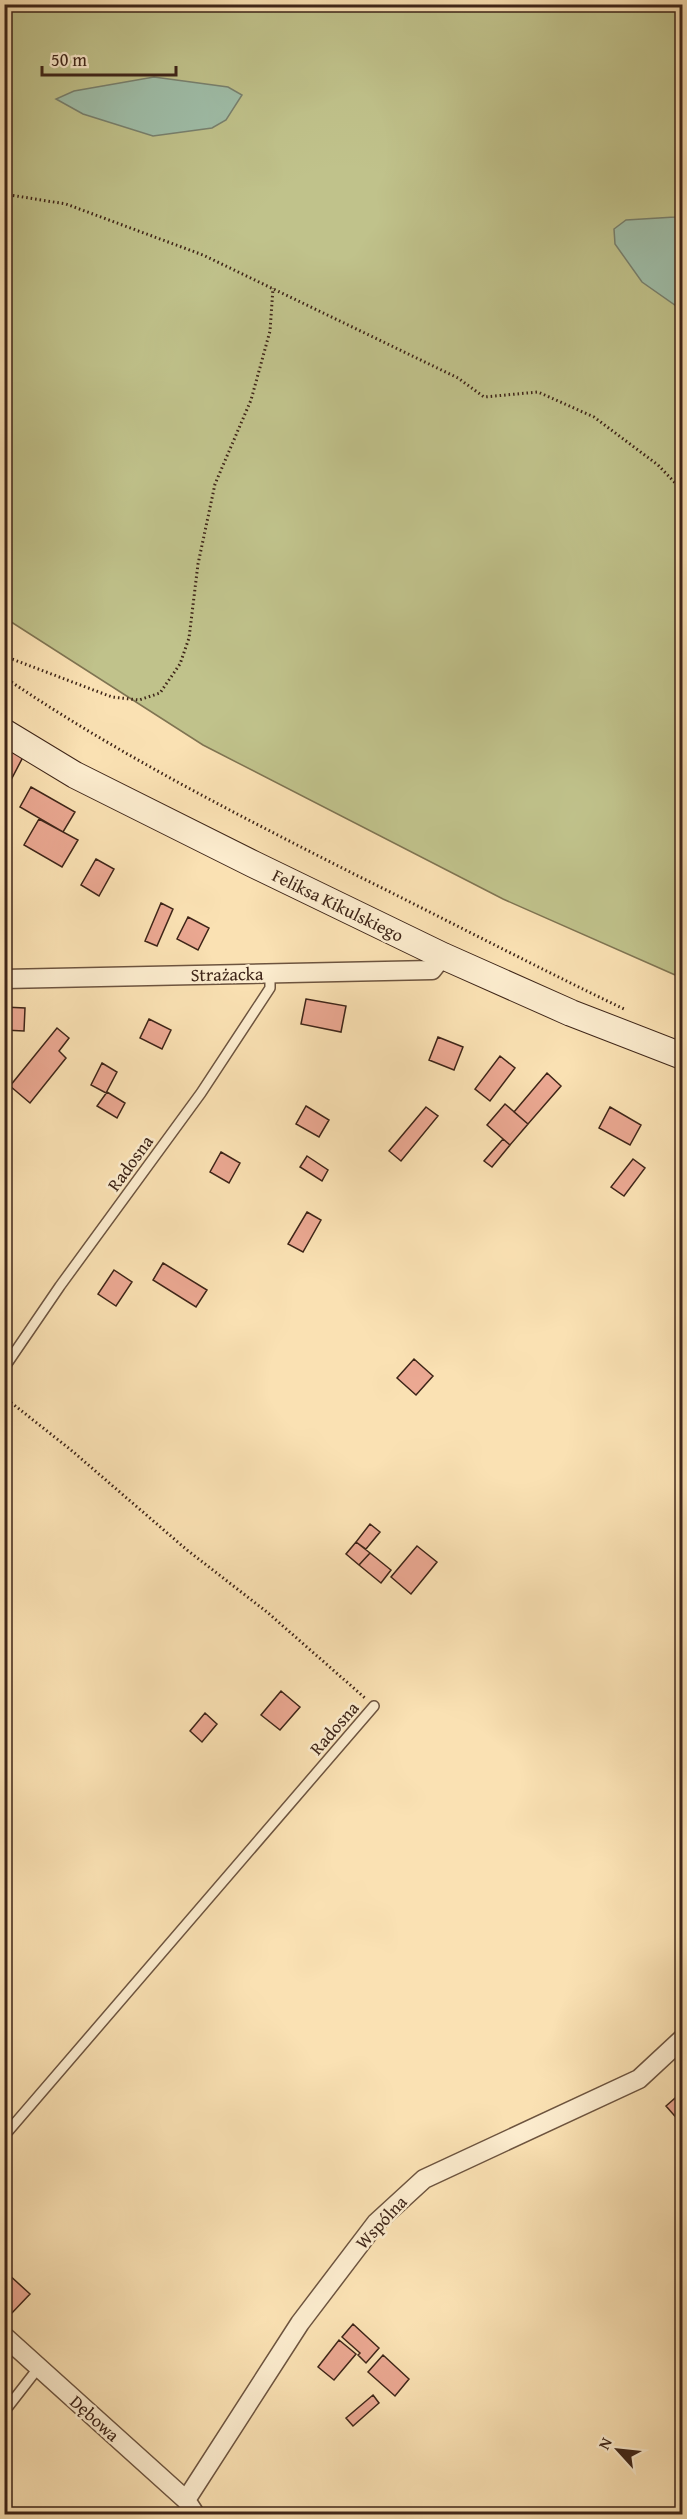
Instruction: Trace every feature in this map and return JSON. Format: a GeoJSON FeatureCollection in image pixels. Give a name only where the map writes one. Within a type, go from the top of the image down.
{"type":"FeatureCollection","features":[{"type":"Feature","properties":{"kind":"main road","name":"Feliksa Kikulskiego"},"geometry":{"type":"LineString","coordinates":[[4,732],[75,775],[443,956],[571,1013],[682,1056]]}},
{"type":"Feature","properties":{"kind":"street","name":"Strażacka"},"geometry":{"type":"LineString","coordinates":[[4,978],[432,970],[443,956]]}},
{"type":"Feature","properties":{"kind":"street","name":"Wspólna"},"geometry":{"type":"LineString","coordinates":[[190,2507],[300,2323],[376,2223],[424,2179],[639,2079],[682,2039]]}},
{"type":"Feature","properties":{"kind":"street","name":"Dębowa"},"geometry":{"type":"LineString","coordinates":[[4,2336],[190,2507]]}},
{"type":"Feature","properties":{"kind":"lane","name":"Radosna"},"geometry":{"type":"LineString","coordinates":[[4,1368],[60,1286],[201,1093],[270,988],[270,973]]}},
{"type":"Feature","properties":{"kind":"lane","name":"Radosna"},"geometry":{"type":"LineString","coordinates":[[4,2136],[374,1706]]}},
{"type":"Feature","properties":{"kind":"lane"},"geometry":{"type":"LineString","coordinates":[[4,2412],[39,2367]]}},
{"type":"Feature","properties":{"kind":"path"},"geometry":{"type":"LineString","coordinates":[[4,194],[66,204],[203,255],[458,378],[484,397],[538,392],[594,417],[658,465],[682,490]]}},
{"type":"Feature","properties":{"kind":"path"},"geometry":{"type":"LineString","coordinates":[[4,656],[112,697],[139,700],[160,693],[180,664],[189,638],[198,564],[215,484],[252,400],[270,330],[273,288]]}},
{"type":"Feature","properties":{"kind":"path"},"geometry":{"type":"LineString","coordinates":[[4,677],[46,706],[120,750],[283,838],[633,1012]]}},
{"type":"Feature","properties":{"kind":"path","name":"Radosna"},"geometry":{"type":"LineString","coordinates":[[4,1397],[71,1450],[187,1550],[267,1612],[374,1706]]}},
{"type":"Feature","properties":{"kind":"green space"},"geometry":{"type":"Polygon","coordinates":[[[4,5],[682,5],[682,978],[503,899],[203,745],[5,618],[4,5]]]}},
{"type":"Feature","properties":{"kind":"shaded area"},"geometry":{"type":"Polygon","coordinates":[[[154,77],[228,87],[242,95],[226,120],[212,128],[153,136],[83,114],[56,99],[74,91],[154,77]]]}},
{"type":"Feature","properties":{"kind":"shaded area"},"geometry":{"type":"Polygon","coordinates":[[[682,213],[682,310],[642,282],[615,244],[614,229],[626,220],[675,217],[682,213]]]}},
{"type":"Feature","properties":{"kind":"building"},"geometry":{"type":"Polygon","coordinates":[[[4,746],[23,757],[11,780],[4,776],[4,746]]]}},
{"type":"Feature","properties":{"kind":"building"},"geometry":{"type":"Polygon","coordinates":[[[31,787],[75,812],[63,832],[20,807],[31,787]]]}},
{"type":"Feature","properties":{"kind":"building"},"geometry":{"type":"Polygon","coordinates":[[[39,819],[78,840],[62,867],[24,845],[39,819]]]}},
{"type":"Feature","properties":{"kind":"building"},"geometry":{"type":"Polygon","coordinates":[[[96,859],[114,869],[99,896],[81,885],[96,859]]]}},
{"type":"Feature","properties":{"kind":"building"},"geometry":{"type":"Polygon","coordinates":[[[161,903],[173,909],[157,946],[145,941],[161,903]]]}},
{"type":"Feature","properties":{"kind":"building"},"geometry":{"type":"Polygon","coordinates":[[[188,917],[209,928],[198,950],[177,939],[188,917]]]}},
{"type":"Feature","properties":{"kind":"building"},"geometry":{"type":"Polygon","coordinates":[[[306,999],[346,1006],[341,1032],[301,1024],[306,999]]]}},
{"type":"Feature","properties":{"kind":"building"},"geometry":{"type":"Polygon","coordinates":[[[4,1007],[25,1008],[24,1031],[4,1030],[4,1007]]]}},
{"type":"Feature","properties":{"kind":"building"},"geometry":{"type":"Polygon","coordinates":[[[149,1019],[171,1030],[162,1049],[140,1038],[149,1019]]]}},
{"type":"Feature","properties":{"kind":"building"},"geometry":{"type":"Polygon","coordinates":[[[57,1028],[69,1038],[59,1051],[66,1058],[30,1103],[10,1086],[57,1028]]]}},
{"type":"Feature","properties":{"kind":"building"},"geometry":{"type":"Polygon","coordinates":[[[438,1037],[463,1047],[454,1070],[429,1060],[438,1037]]]}},
{"type":"Feature","properties":{"kind":"building"},"geometry":{"type":"Polygon","coordinates":[[[500,1056],[515,1068],[490,1101],[475,1089],[500,1056]]]}},
{"type":"Feature","properties":{"kind":"building"},"geometry":{"type":"Polygon","coordinates":[[[102,1063],[117,1072],[106,1093],[91,1085],[102,1063]]]}},
{"type":"Feature","properties":{"kind":"building"},"geometry":{"type":"Polygon","coordinates":[[[547,1073],[561,1086],[528,1124],[514,1112],[547,1073]]]}},
{"type":"Feature","properties":{"kind":"building"},"geometry":{"type":"Polygon","coordinates":[[[107,1092],[125,1103],[117,1118],[97,1106],[107,1092]]]}},
{"type":"Feature","properties":{"kind":"building"},"geometry":{"type":"Polygon","coordinates":[[[505,1104],[528,1124],[510,1145],[487,1125],[505,1104]]]}},
{"type":"Feature","properties":{"kind":"building"},"geometry":{"type":"Polygon","coordinates":[[[306,1106],[329,1120],[319,1137],[296,1124],[306,1106]]]}},
{"type":"Feature","properties":{"kind":"building"},"geometry":{"type":"Polygon","coordinates":[[[426,1107],[438,1116],[401,1161],[389,1151],[426,1107]]]}},
{"type":"Feature","properties":{"kind":"building"},"geometry":{"type":"Polygon","coordinates":[[[610,1107],[641,1125],[630,1145],[599,1128],[610,1107]]]}},
{"type":"Feature","properties":{"kind":"building"},"geometry":{"type":"Polygon","coordinates":[[[503,1139],[510,1145],[492,1167],[484,1161],[503,1139]]]}},
{"type":"Feature","properties":{"kind":"building"},"geometry":{"type":"Polygon","coordinates":[[[221,1152],[240,1163],[229,1183],[210,1172],[221,1152]]]}},
{"type":"Feature","properties":{"kind":"building"},"geometry":{"type":"Polygon","coordinates":[[[307,1156],[328,1170],[322,1181],[300,1167],[307,1156]]]}},
{"type":"Feature","properties":{"kind":"building"},"geometry":{"type":"Polygon","coordinates":[[[633,1159],[645,1168],[624,1196],[611,1187],[633,1159]]]}},
{"type":"Feature","properties":{"kind":"building"},"geometry":{"type":"Polygon","coordinates":[[[307,1212],[321,1220],[303,1252],[288,1244],[307,1212]]]}},
{"type":"Feature","properties":{"kind":"building"},"geometry":{"type":"Polygon","coordinates":[[[163,1263],[207,1290],[196,1307],[153,1280],[163,1263]]]}},
{"type":"Feature","properties":{"kind":"building"},"geometry":{"type":"Polygon","coordinates":[[[114,1270],[132,1282],[116,1306],[98,1294],[114,1270]]]}},
{"type":"Feature","properties":{"kind":"building"},"geometry":{"type":"Polygon","coordinates":[[[414,1359],[433,1376],[416,1395],[397,1378],[414,1359]]]}},
{"type":"Feature","properties":{"kind":"building"},"geometry":{"type":"Polygon","coordinates":[[[370,1524],[380,1532],[366,1549],[356,1542],[370,1524]]]}},
{"type":"Feature","properties":{"kind":"building"},"geometry":{"type":"Polygon","coordinates":[[[356,1542],[370,1553],[359,1565],[346,1554],[356,1542]]]}},
{"type":"Feature","properties":{"kind":"building"},"geometry":{"type":"Polygon","coordinates":[[[417,1546],[437,1562],[411,1594],[391,1577],[417,1546]]]}},
{"type":"Feature","properties":{"kind":"building"},"geometry":{"type":"Polygon","coordinates":[[[370,1553],[391,1570],[381,1583],[359,1565],[370,1553]]]}},
{"type":"Feature","properties":{"kind":"building"},"geometry":{"type":"Polygon","coordinates":[[[281,1691],[300,1707],[280,1730],[261,1715],[281,1691]]]}},
{"type":"Feature","properties":{"kind":"building"},"geometry":{"type":"Polygon","coordinates":[[[205,1713],[217,1724],[202,1742],[190,1731],[205,1713]]]}},
{"type":"Feature","properties":{"kind":"building"},"geometry":{"type":"Polygon","coordinates":[[[682,2092],[682,2120],[680,2122],[666,2106],[682,2092]]]}},
{"type":"Feature","properties":{"kind":"building"},"geometry":{"type":"Polygon","coordinates":[[[7,2273],[30,2294],[10,2315],[4,2310],[4,2276],[7,2273]]]}},
{"type":"Feature","properties":{"kind":"building"},"geometry":{"type":"Polygon","coordinates":[[[353,2324],[379,2348],[366,2363],[358,2355],[360,2353],[342,2337],[353,2324]]]}},
{"type":"Feature","properties":{"kind":"building"},"geometry":{"type":"Polygon","coordinates":[[[339,2340],[356,2354],[334,2380],[318,2367],[339,2340]]]}},
{"type":"Feature","properties":{"kind":"building"},"geometry":{"type":"Polygon","coordinates":[[[383,2355],[409,2379],[395,2396],[368,2372],[383,2355]]]}},
{"type":"Feature","properties":{"kind":"building"},"geometry":{"type":"Polygon","coordinates":[[[373,2395],[379,2403],[353,2426],[346,2418],[373,2395]]]}}]}
